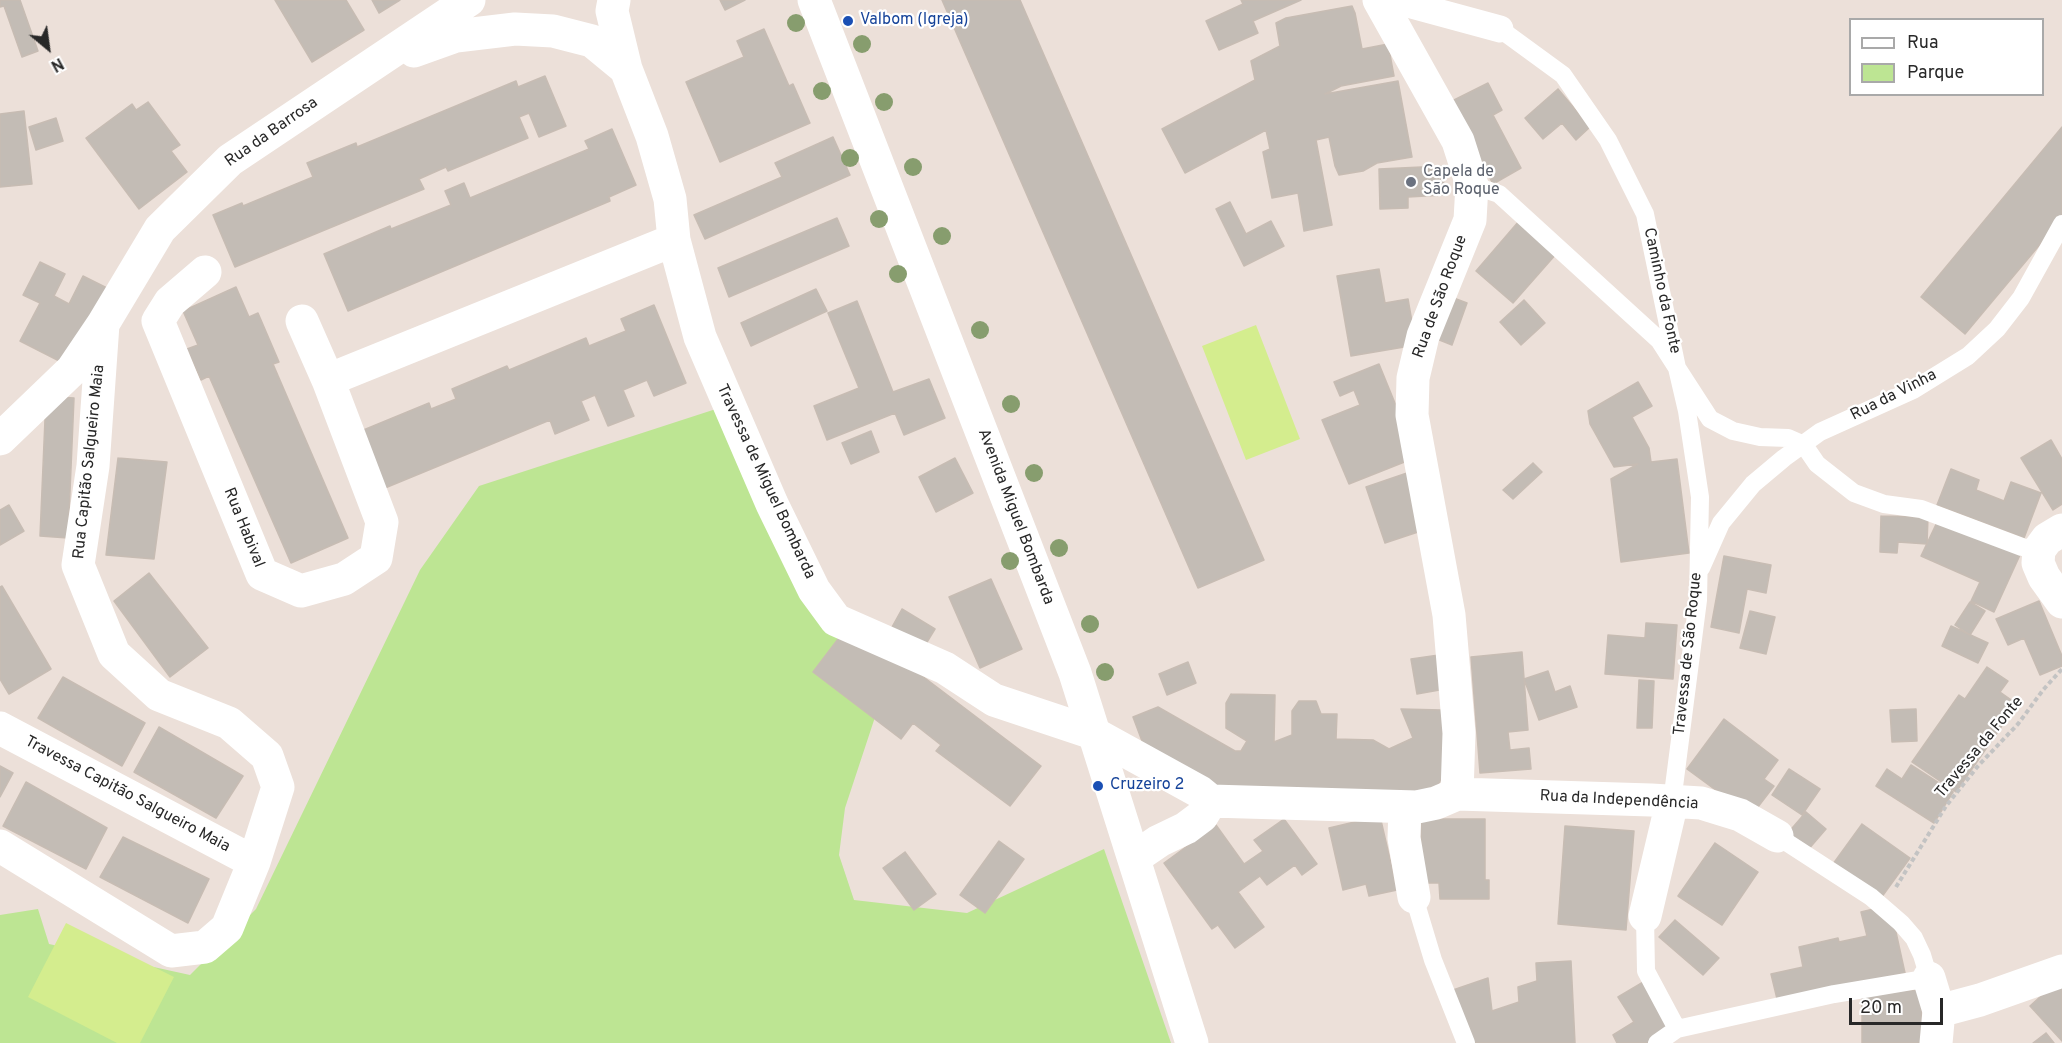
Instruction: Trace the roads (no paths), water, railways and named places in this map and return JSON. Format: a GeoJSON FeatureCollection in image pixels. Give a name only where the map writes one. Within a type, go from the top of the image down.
{"type":"FeatureCollection","features":[{"type":"Feature","properties":{"kind":"street","name":"Rua da Barrosa"},"geometry":{"type":"LineString","coordinates":[[103,324],[160,229],[230,160],[469,0]]}},
{"type":"Feature","properties":{"kind":"street"},"geometry":{"type":"LineString","coordinates":[[614,0],[612,11],[626,69]]}},
{"type":"Feature","properties":{"kind":"street","name":"Avenida Miguel Bombarda"},"geometry":{"type":"LineString","coordinates":[[814,0],[1070,662],[1192,1043]]}},
{"type":"Feature","properties":{"kind":"street","name":"Rua de São Roque"},"geometry":{"type":"LineString","coordinates":[[1379,0],[1458,141],[1472,185],[1470,220],[1423,336],[1413,378],[1412,415],[1449,615],[1459,733],[1457,794]]}},
{"type":"Feature","properties":{"kind":"street","name":"Caminho da Fonte"},"geometry":{"type":"LineString","coordinates":[[1393,0],[1500,29]]}},
{"type":"Feature","properties":{"kind":"street","name":"Rua da Barrosa"},"geometry":{"type":"LineString","coordinates":[[367,68],[456,36],[515,28],[553,31],[592,41],[626,69]]}},
{"type":"Feature","properties":{"kind":"street","name":"Travessa de Miguel Bombarda"},"geometry":{"type":"LineString","coordinates":[[626,69],[652,136],[670,199],[674,240],[700,338],[772,504],[814,590],[836,620],[945,668],[994,700],[1093,734]]}},
{"type":"Feature","properties":{"kind":"street"},"geometry":{"type":"LineString","coordinates":[[328,380],[674,240]]}},
{"type":"Feature","properties":{"kind":"street","name":"Rua Habival"},"geometry":{"type":"LineString","coordinates":[[205,272],[170,302],[158,321],[262,574],[301,591],[344,579],[376,558],[382,522],[328,380],[302,321]]}},
{"type":"Feature","properties":{"kind":"street","name":"Rua Capitão Salgueiro Maia"},"geometry":{"type":"LineString","coordinates":[[0,439],[72,370],[103,324]]}},
{"type":"Feature","properties":{"kind":"street","name":"Rua Capitão Salgueiro Maia"},"geometry":{"type":"LineString","coordinates":[[0,846],[171,951],[205,947],[227,928],[254,862],[278,787],[267,756],[229,723],[159,695],[114,654],[78,565],[93,466],[103,324]]}},
{"type":"Feature","properties":{"kind":"street"},"geometry":{"type":"LineString","coordinates":[[2050,540],[2038,563],[2044,577],[2062,602]]}},
{"type":"Feature","properties":{"kind":"street","name":"Travessa Capitão Salgueiro Maia"},"geometry":{"type":"LineString","coordinates":[[0,728],[254,862]]}},
{"type":"Feature","properties":{"kind":"street"},"geometry":{"type":"LineString","coordinates":[[1093,734],[1200,792],[1211,801],[1202,816],[1186,828],[1159,840],[1134,858]]}},
{"type":"Feature","properties":{"kind":"street","name":"Rua da Independência"},"geometry":{"type":"LineString","coordinates":[[1211,801],[1417,807],[1436,803],[1457,794],[1701,803],[1740,815],[1777,836]]}},
{"type":"Feature","properties":{"kind":"street","name":"Travessa de São Roque"},"geometry":{"type":"LineString","coordinates":[[1645,916],[1672,802]]}},
{"type":"Feature","properties":{"kind":"street"},"geometry":{"type":"LineString","coordinates":[[1405,807],[1404,838],[1414,897]]}},
{"type":"Feature","properties":{"kind":"street"},"geometry":{"type":"LineString","coordinates":[[1939,1011],[1980,1000],[2062,971]]}},
{"type":"Feature","properties":{"kind":"street","name":"Rua da Independência"},"geometry":{"type":"LineString","coordinates":[[1929,978],[1939,1011],[1936,1043]]}},
{"type":"Feature","properties":{"kind":"lane","name":"Caminho da Fonte"},"geometry":{"type":"LineString","coordinates":[[1500,29],[1563,75],[1608,140],[1645,214],[1677,368],[1710,419],[1733,431],[1760,437],[1788,438],[1804,445]]}},
{"type":"Feature","properties":{"kind":"lane","name":"Travessa de São Roque"},"geometry":{"type":"LineString","coordinates":[[1472,185],[1499,194],[1659,340],[1677,368],[1687,411],[1700,497],[1698,600],[1672,802]]}},
{"type":"Feature","properties":{"kind":"lane","name":"Rua da Vinha"},"geometry":{"type":"LineString","coordinates":[[1699,574],[1721,523],[1753,484],[1784,458],[1820,432],[1913,390],[1968,356],[1997,329],[2021,298],[2062,224]]}},
{"type":"Feature","properties":{"kind":"lane"},"geometry":{"type":"LineString","coordinates":[[1804,445],[1817,464],[1854,493],[1884,504],[1921,509],[2022,547],[2050,540]]}},
{"type":"Feature","properties":{"kind":"lane","name":"Rua da Independência"},"geometry":{"type":"LineString","coordinates":[[1777,836],[1871,897],[1901,923],[1914,938],[1929,978]]}},
{"type":"Feature","properties":{"kind":"lane"},"geometry":{"type":"LineString","coordinates":[[1414,897],[1433,960],[1466,1043]]}},
{"type":"Feature","properties":{"kind":"lane","name":"Travessa de São Roque"},"geometry":{"type":"LineString","coordinates":[[1645,916],[1646,971],[1677,1029]]}},
{"type":"Feature","properties":{"kind":"lane"},"geometry":{"type":"LineString","coordinates":[[1658,1043],[1677,1029],[1834,994],[1929,978]]}},
{"type":"Feature","properties":{"kind":"place","name":"Valbom (Igreja)"},"geometry":{"type":"Point","coordinates":[848,21]}},
{"type":"Feature","properties":{"kind":"place","name":"Capela de São Roque"},"geometry":{"type":"Point","coordinates":[1411,182]}},
{"type":"Feature","properties":{"kind":"place","name":"Cruzeiro 2"},"geometry":{"type":"Point","coordinates":[1098,786]}}]}
